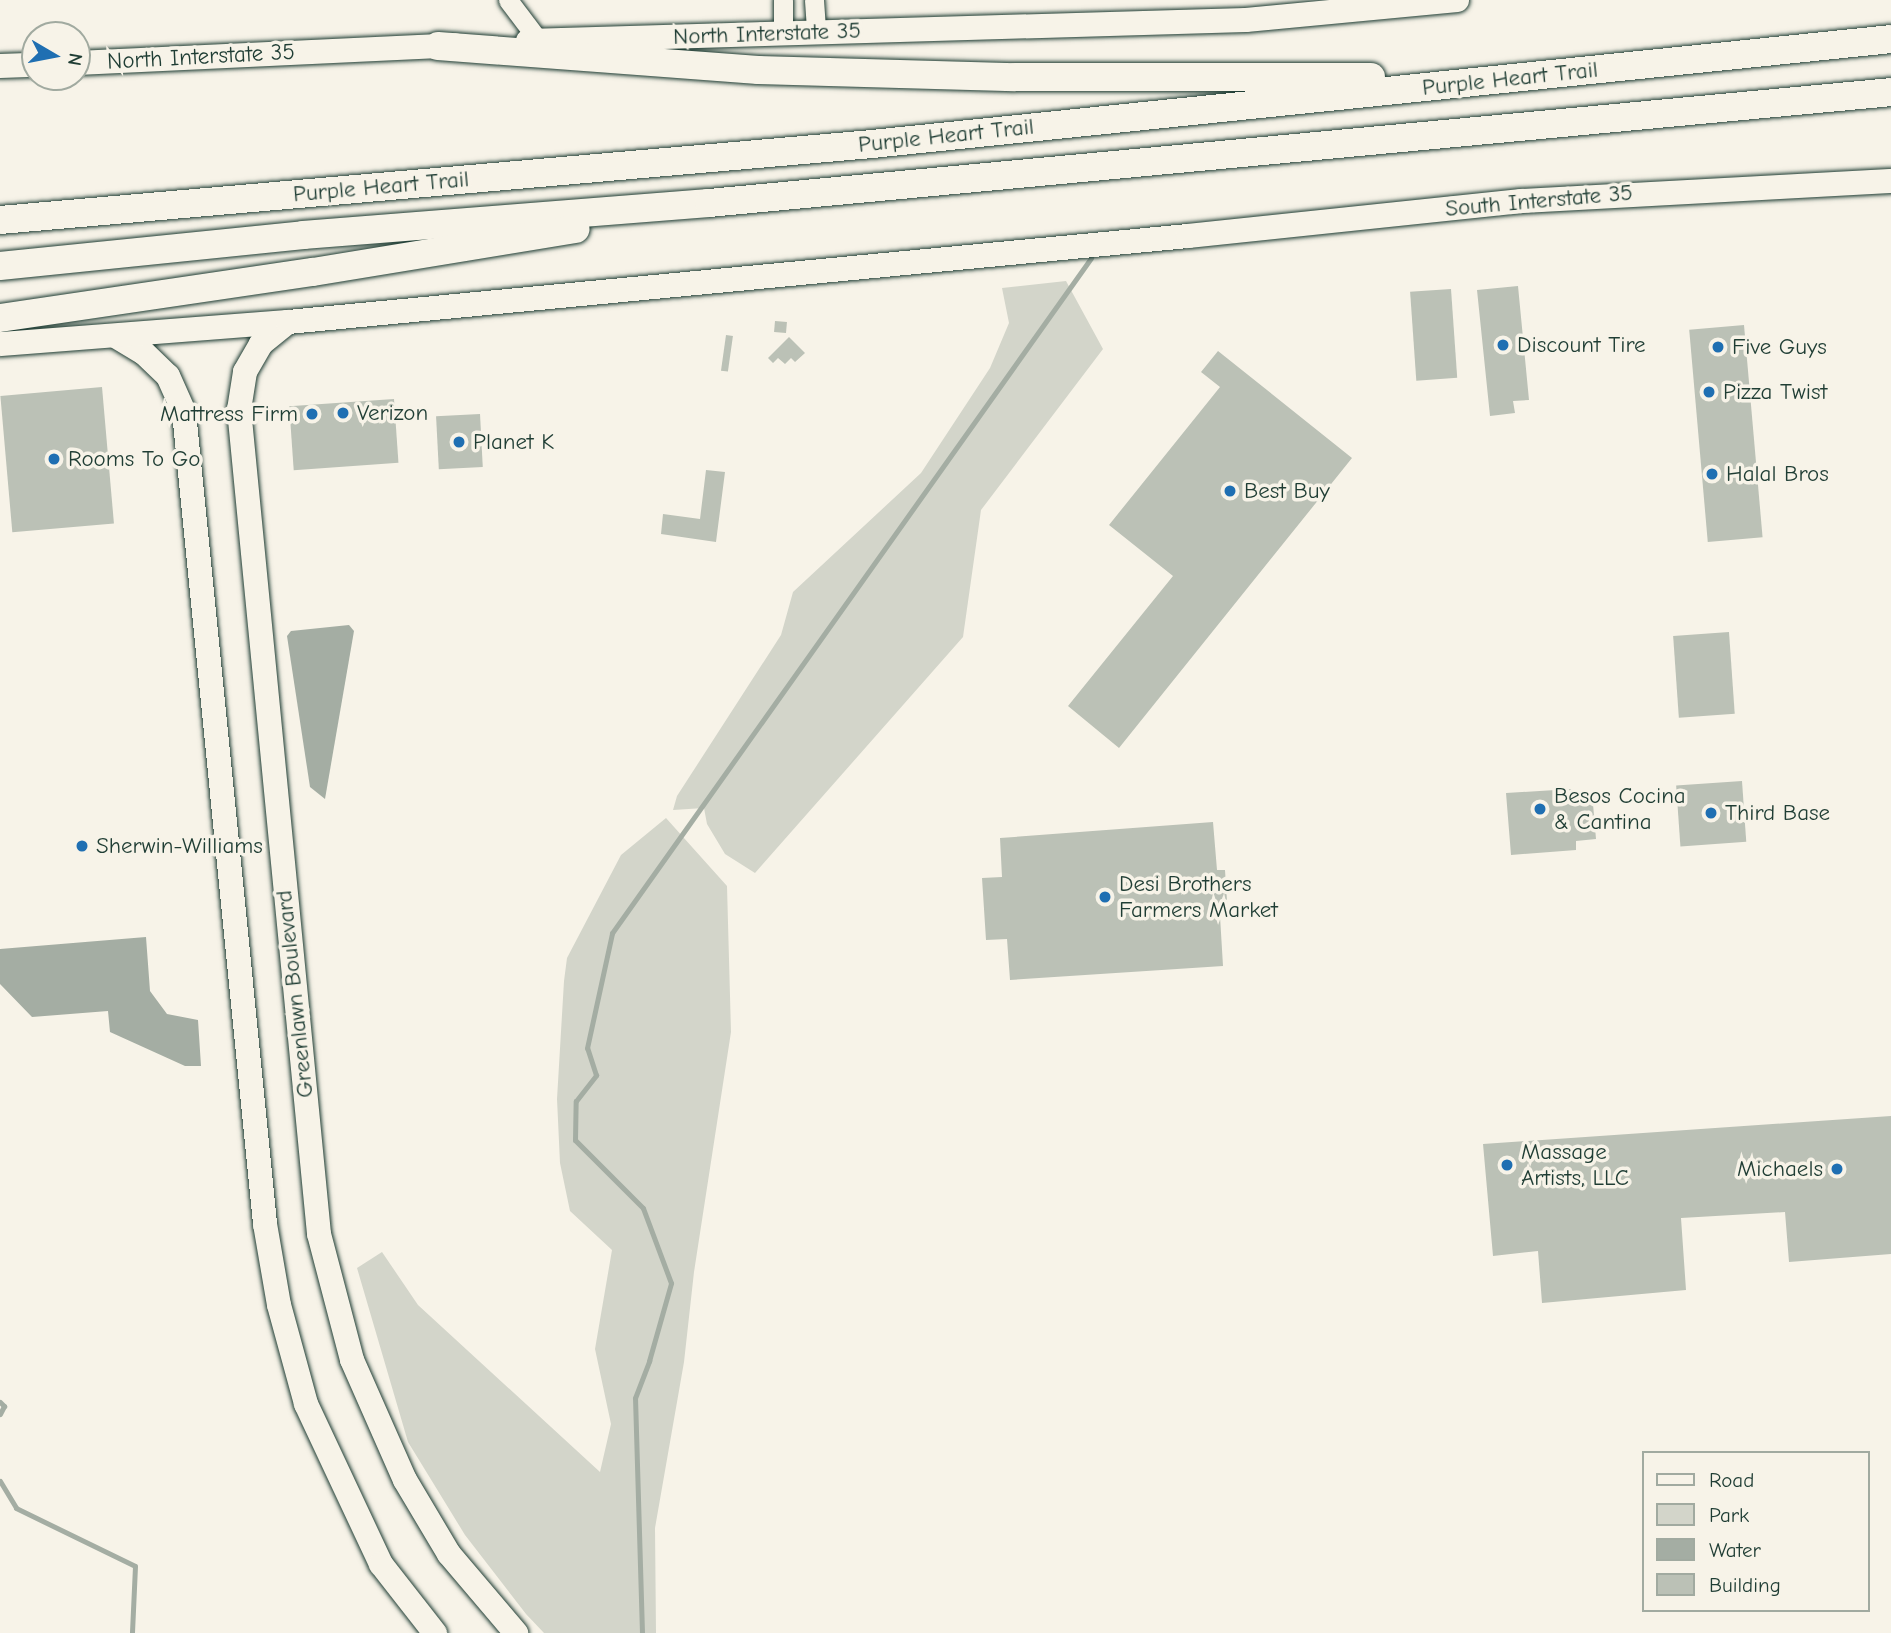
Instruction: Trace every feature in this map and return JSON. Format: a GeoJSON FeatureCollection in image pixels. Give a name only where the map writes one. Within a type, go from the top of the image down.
{"type":"FeatureCollection","features":[{"type":"Feature","properties":{"kind":"highway","name":"Purple Heart Trail"},"geometry":{"type":"LineString","coordinates":[[0,220],[872,144],[1891,39]]}},
{"type":"Feature","properties":{"kind":"highway"},"geometry":{"type":"LineString","coordinates":[[438,46],[758,70],[1016,77],[1528,77]]}},
{"type":"Feature","properties":{"kind":"highway","name":"Purple Heart Trail"},"geometry":{"type":"LineString","coordinates":[[0,266],[303,235],[709,203],[1891,92]]}},
{"type":"Feature","properties":{"kind":"highway"},"geometry":{"type":"LineString","coordinates":[[0,318],[520,239],[709,203]]}},
{"type":"Feature","properties":{"kind":"main road","name":"North Interstate 35"},"geometry":{"type":"LineString","coordinates":[[91,62],[539,41],[1246,20],[1457,0]]}},
{"type":"Feature","properties":{"kind":"main road"},"geometry":{"type":"LineString","coordinates":[[0,66],[21,65]]}},
{"type":"Feature","properties":{"kind":"main road","name":"South Interstate 35"},"geometry":{"type":"LineString","coordinates":[[288,322],[1188,236],[1521,201],[1891,181]]}},
{"type":"Feature","properties":{"kind":"main road"},"geometry":{"type":"LineString","coordinates":[[0,344],[288,322]]}},
{"type":"Feature","properties":{"kind":"main road","name":"Greenlawn Boulevard"},"geometry":{"type":"LineString","coordinates":[[288,322],[261,344],[246,372],[239,409],[319,1234],[352,1360],[405,1480],[449,1554],[516,1633]]}},
{"type":"Feature","properties":{"kind":"main road"},"geometry":{"type":"LineString","coordinates":[[117,337],[144,353],[169,376],[184,412],[265,1224],[279,1305],[306,1404],[381,1564],[435,1633]]}},
{"type":"Feature","properties":{"kind":"street"},"geometry":{"type":"LineString","coordinates":[[508,0],[539,41]]}},
{"type":"Feature","properties":{"kind":"street"},"geometry":{"type":"LineString","coordinates":[[783,0],[783,34]]}},
{"type":"Feature","properties":{"kind":"street"},"geometry":{"type":"LineString","coordinates":[[814,0],[816,32]]}},
{"type":"Feature","properties":{"kind":"green space"},"geometry":{"type":"Polygon","coordinates":[[[1066,281],[1103,349],[981,510],[963,637],[755,873],[725,854],[707,824],[704,808],[673,810],[677,796],[781,635],[793,592],[921,473],[990,368],[1009,323],[1002,288],[1066,281]]]}},
{"type":"Feature","properties":{"kind":"green space"},"geometry":{"type":"Polygon","coordinates":[[[666,818],[727,886],[731,1032],[694,1272],[684,1362],[655,1528],[656,1633],[544,1633],[465,1535],[408,1442],[357,1268],[382,1252],[418,1305],[600,1472],[611,1424],[595,1349],[612,1250],[570,1211],[560,1163],[557,1099],[564,981],[567,958],[621,855],[666,818]]]}},
{"type":"Feature","properties":{"kind":"water"},"geometry":{"type":"Polygon","coordinates":[[[349,625],[354,631],[325,799],[310,787],[287,636],[291,631],[349,625]]]}},
{"type":"Feature","properties":{"kind":"water"},"geometry":{"type":"Polygon","coordinates":[[[146,937],[150,991],[167,1014],[198,1020],[201,1066],[185,1066],[110,1032],[108,1011],[32,1017],[0,984],[0,949],[146,937]]]}},
{"type":"Feature","properties":{"kind":"building","name":"Discount Tire"},"geometry":{"type":"Polygon","coordinates":[[[1518,286],[1529,400],[1513,401],[1515,413],[1490,416],[1477,290],[1518,286]]]}},
{"type":"Feature","properties":{"kind":"building"},"geometry":{"type":"Polygon","coordinates":[[[1451,289],[1457,378],[1416,381],[1410,292],[1451,289]]]}},
{"type":"Feature","properties":{"kind":"building"},"geometry":{"type":"Polygon","coordinates":[[[775,321],[787,322],[786,333],[774,332],[775,321]]]}},
{"type":"Feature","properties":{"kind":"building"},"geometry":{"type":"Polygon","coordinates":[[[1744,325],[1763,537],[1708,542],[1689,330],[1744,325]]]}},
{"type":"Feature","properties":{"kind":"building"},"geometry":{"type":"Polygon","coordinates":[[[726,335],[733,336],[728,372],[721,371],[726,335]]]}},
{"type":"Feature","properties":{"kind":"building"},"geometry":{"type":"Polygon","coordinates":[[[789,337],[805,353],[795,362],[791,358],[785,364],[778,358],[773,363],[768,358],[789,337]]]}},
{"type":"Feature","properties":{"kind":"building","name":"Best Buy"},"geometry":{"type":"Polygon","coordinates":[[[1218,351],[1352,458],[1119,748],[1068,706],[1173,576],[1109,525],[1220,387],[1201,372],[1218,351]]]}},
{"type":"Feature","properties":{"kind":"building","name":"Rooms To Go"},"geometry":{"type":"Polygon","coordinates":[[[102,387],[114,523],[12,532],[0,396],[102,387]]]}},
{"type":"Feature","properties":{"kind":"building"},"geometry":{"type":"Polygon","coordinates":[[[394,399],[398,463],[294,470],[289,406],[394,399]]]}},
{"type":"Feature","properties":{"kind":"building","name":"Planet K"},"geometry":{"type":"Polygon","coordinates":[[[480,414],[483,467],[439,469],[436,416],[480,414]]]}},
{"type":"Feature","properties":{"kind":"building"},"geometry":{"type":"Polygon","coordinates":[[[706,470],[725,472],[716,542],[661,534],[663,514],[700,519],[706,470]]]}},
{"type":"Feature","properties":{"kind":"building"},"geometry":{"type":"Polygon","coordinates":[[[1729,632],[1735,714],[1679,718],[1673,636],[1729,632]]]}},
{"type":"Feature","properties":{"kind":"building","name":"Third Base"},"geometry":{"type":"Polygon","coordinates":[[[1742,781],[1746,842],[1680,846],[1676,786],[1742,781]]]}},
{"type":"Feature","properties":{"kind":"building","name":"Besos Cocina & Cantina"},"geometry":{"type":"Polygon","coordinates":[[[1571,789],[1572,794],[1592,792],[1596,839],[1576,841],[1576,850],[1511,855],[1506,793],[1571,789]]]}},
{"type":"Feature","properties":{"kind":"building","name":"Desi Brothers Farmers Market"},"geometry":{"type":"Polygon","coordinates":[[[1213,822],[1217,870],[1225,870],[1228,916],[1220,916],[1223,966],[1010,980],[1007,939],[986,940],[982,878],[1002,877],[1000,838],[1213,822]]]}},
{"type":"Feature","properties":{"kind":"building"},"geometry":{"type":"Polygon","coordinates":[[[1891,1116],[1891,1254],[1789,1262],[1785,1212],[1681,1218],[1686,1290],[1542,1303],[1538,1251],[1493,1256],[1483,1144],[1891,1116]]]}},
{"type":"Feature","properties":{"kind":"waterway"},"geometry":{"type":"LineString","coordinates":[[642,1633],[635,1398],[649,1361],[671,1283],[643,1208],[575,1140],[576,1101],[596,1075],[587,1048],[612,933],[1091,258]]}},
{"type":"Feature","properties":{"kind":"waterway"},"geometry":{"type":"LineString","coordinates":[[0,1402],[4,1406],[0,1414]]}},
{"type":"Feature","properties":{"kind":"waterway"},"geometry":{"type":"LineString","coordinates":[[0,1481],[16,1508],[135,1566],[132,1633]]}},
{"type":"Feature","properties":{"kind":"place","name":"Discount Tire"},"geometry":{"type":"Point","coordinates":[1503,345]}},
{"type":"Feature","properties":{"kind":"place","name":"Five Guys"},"geometry":{"type":"Point","coordinates":[1718,347]}},
{"type":"Feature","properties":{"kind":"place","name":"Pizza Twist"},"geometry":{"type":"Point","coordinates":[1709,392]}},
{"type":"Feature","properties":{"kind":"place","name":"Verizon"},"geometry":{"type":"Point","coordinates":[343,413]}},
{"type":"Feature","properties":{"kind":"place","name":"Mattress Firm"},"geometry":{"type":"Point","coordinates":[312,414]}},
{"type":"Feature","properties":{"kind":"place","name":"Planet K"},"geometry":{"type":"Point","coordinates":[459,442]}},
{"type":"Feature","properties":{"kind":"place","name":"Rooms To Go"},"geometry":{"type":"Point","coordinates":[54,459]}},
{"type":"Feature","properties":{"kind":"place","name":"Halal Bros"},"geometry":{"type":"Point","coordinates":[1712,474]}},
{"type":"Feature","properties":{"kind":"place","name":"Best Buy"},"geometry":{"type":"Point","coordinates":[1230,491]}},
{"type":"Feature","properties":{"kind":"place","name":"Besos Cocina & Cantina"},"geometry":{"type":"Point","coordinates":[1540,809]}},
{"type":"Feature","properties":{"kind":"place","name":"Third Base"},"geometry":{"type":"Point","coordinates":[1711,813]}},
{"type":"Feature","properties":{"kind":"place","name":"Sherwin-Williams"},"geometry":{"type":"Point","coordinates":[82,846]}},
{"type":"Feature","properties":{"kind":"place","name":"Desi Brothers Farmers Market"},"geometry":{"type":"Point","coordinates":[1105,897]}},
{"type":"Feature","properties":{"kind":"place","name":"Massage Artists, LLC"},"geometry":{"type":"Point","coordinates":[1507,1165]}},
{"type":"Feature","properties":{"kind":"place","name":"Michaels"},"geometry":{"type":"Point","coordinates":[1837,1169]}}]}
